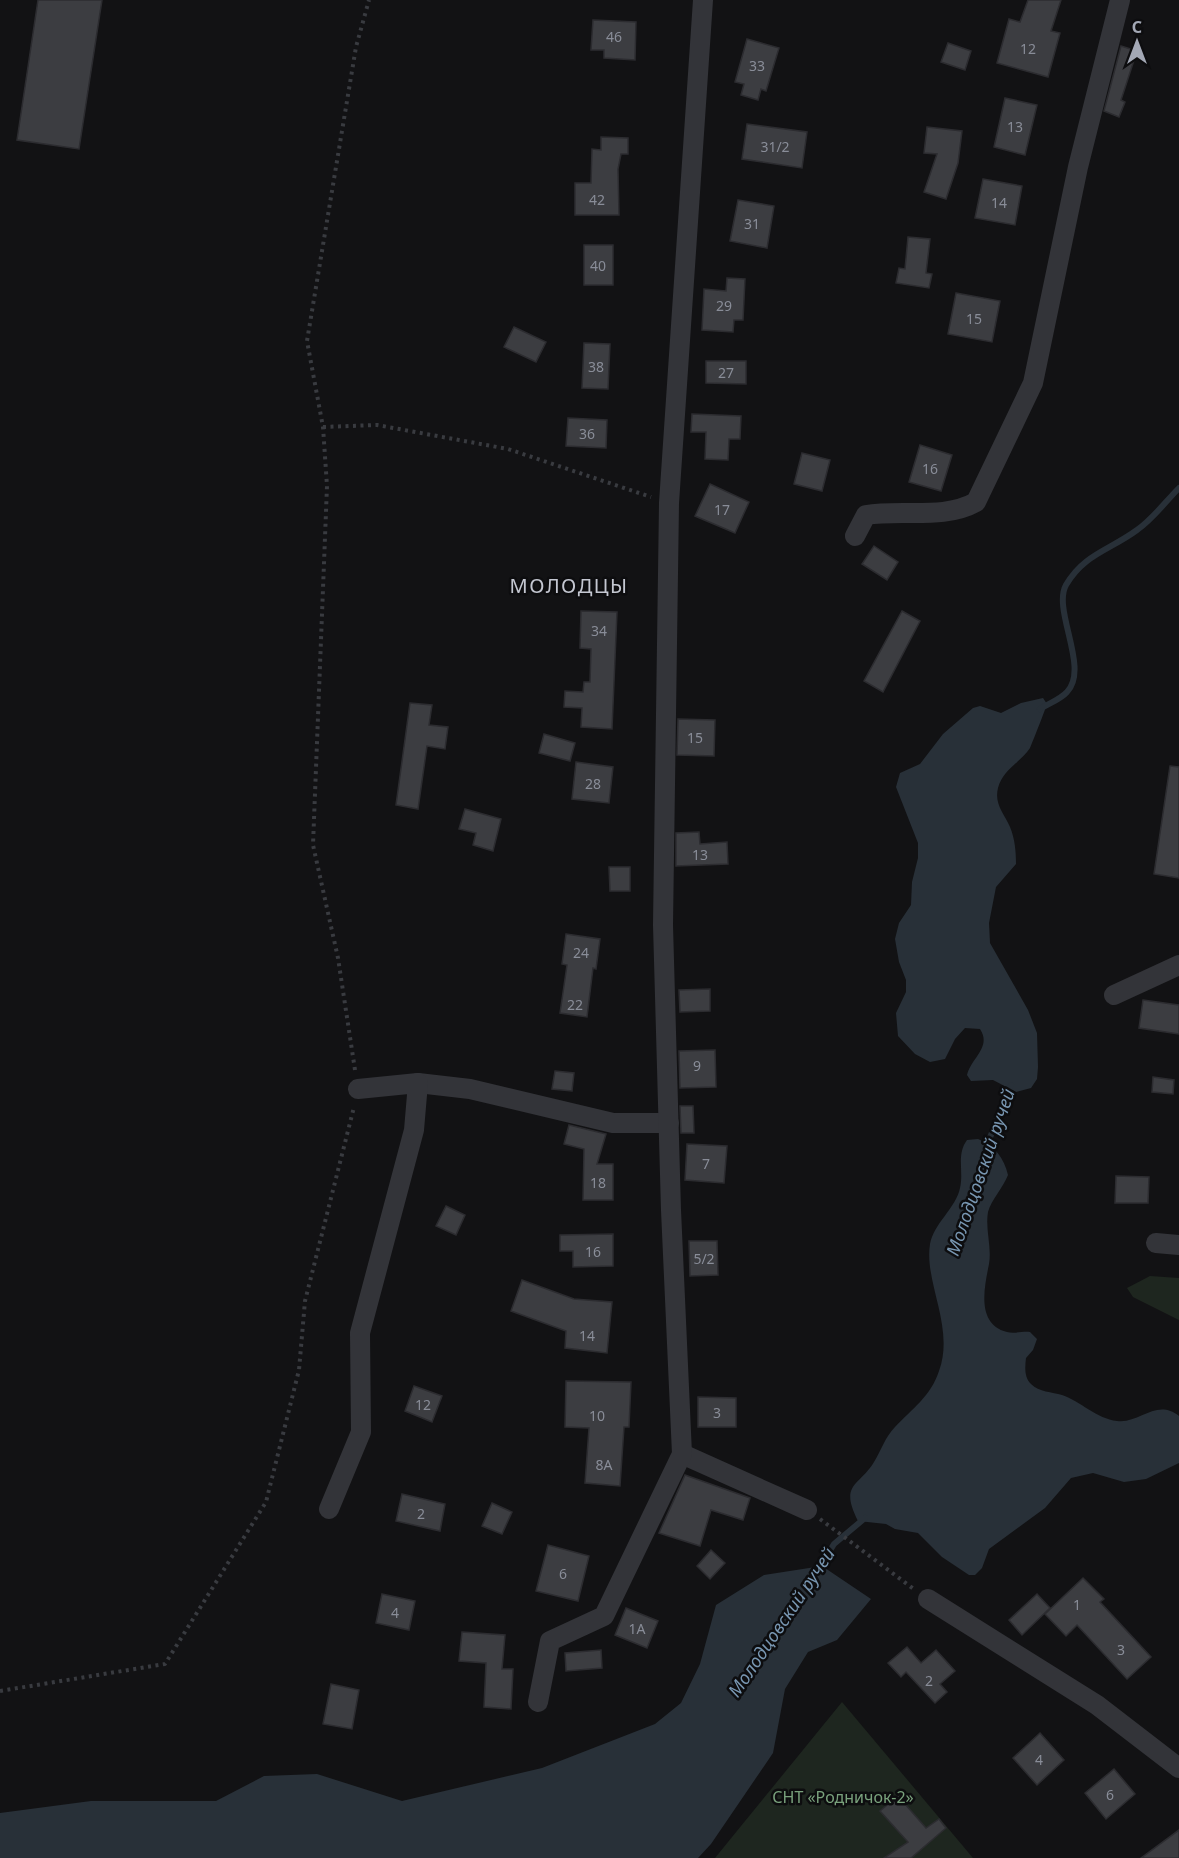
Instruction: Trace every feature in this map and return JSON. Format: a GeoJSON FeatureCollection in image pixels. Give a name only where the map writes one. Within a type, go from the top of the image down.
{"type":"FeatureCollection","features":[{"type":"Feature","properties":{"kind":"street"},"geometry":{"type":"LineString","coordinates":[[538,1702],[550,1641],[604,1616],[682,1454],[663,925],[669,503],[703,0]]}},
{"type":"Feature","properties":{"kind":"street"},"geometry":{"type":"LineString","coordinates":[[855,536],[866,515],[887,512],[960,511],[976,502],[1033,384],[1078,167],[1120,0]]}},
{"type":"Feature","properties":{"kind":"street"},"geometry":{"type":"LineString","coordinates":[[1114,995],[1179,965]]}},
{"type":"Feature","properties":{"kind":"street"},"geometry":{"type":"LineString","coordinates":[[358,1089],[418,1083],[470,1089],[614,1123],[669,1123]]}},
{"type":"Feature","properties":{"kind":"street"},"geometry":{"type":"LineString","coordinates":[[329,1509],[361,1432],[360,1334],[414,1130],[418,1083]]}},
{"type":"Feature","properties":{"kind":"street"},"geometry":{"type":"LineString","coordinates":[[1156,1243],[1179,1245]]}},
{"type":"Feature","properties":{"kind":"street"},"geometry":{"type":"LineString","coordinates":[[682,1454],[807,1510]]}},
{"type":"Feature","properties":{"kind":"street"},"geometry":{"type":"LineString","coordinates":[[928,1599],[1097,1705],[1179,1768]]}},
{"type":"Feature","properties":{"kind":"path"},"geometry":{"type":"LineString","coordinates":[[0,1691],[165,1664],[267,1502],[299,1370],[305,1301],[358,1089],[338,958],[313,845],[327,486],[323,427],[307,342],[356,47],[369,0]]}},
{"type":"Feature","properties":{"kind":"path"},"geometry":{"type":"LineString","coordinates":[[323,427],[377,426],[508,449],[669,503]]}},
{"type":"Feature","properties":{"kind":"path"},"geometry":{"type":"LineString","coordinates":[[832,1528],[928,1599]]}},
{"type":"Feature","properties":{"kind":"green space"},"geometry":{"type":"Polygon","coordinates":[[[1150,1276],[1179,1278],[1179,1320],[1133,1297],[1127,1288],[1150,1276]]]}},
{"type":"Feature","properties":{"kind":"green space","name":"СНТ «Родничок-2»"},"geometry":{"type":"Polygon","coordinates":[[[842,1702],[973,1858],[715,1858],[842,1702]]]}},
{"type":"Feature","properties":{"kind":"water"},"geometry":{"type":"Polygon","coordinates":[[[1043,698],[1047,704],[1030,748],[1000,781],[997,794],[998,804],[1013,836],[1016,864],[996,887],[989,923],[990,943],[1028,1010],[1037,1033],[1037,1079],[1031,1088],[1016,1092],[993,1080],[971,1081],[967,1075],[984,1041],[980,1029],[965,1028],[955,1039],[945,1059],[930,1062],[915,1054],[898,1036],[896,1013],[906,992],[906,980],[899,962],[895,939],[899,923],[911,905],[918,843],[896,787],[900,773],[920,764],[943,734],[973,708],[980,706],[1001,713],[1021,703],[1043,698]]]}},
{"type":"Feature","properties":{"kind":"water"},"geometry":{"type":"Polygon","coordinates":[[[978,1139],[998,1153],[1008,1175],[988,1212],[990,1258],[984,1303],[990,1321],[997,1328],[1007,1332],[1030,1332],[1037,1339],[1033,1350],[1026,1358],[1025,1368],[1026,1375],[1034,1387],[1062,1395],[1110,1420],[1125,1421],[1155,1410],[1171,1411],[1179,1416],[1179,1463],[1146,1479],[1124,1482],[1093,1473],[1071,1478],[1045,1508],[989,1549],[982,1568],[975,1575],[969,1575],[942,1557],[918,1533],[895,1529],[886,1524],[858,1521],[850,1499],[853,1487],[874,1462],[888,1435],[926,1395],[936,1380],[943,1355],[944,1338],[931,1274],[930,1244],[936,1229],[958,1195],[964,1146],[967,1140],[978,1139]]]}},
{"type":"Feature","properties":{"kind":"water"},"geometry":{"type":"Polygon","coordinates":[[[822,1566],[871,1599],[837,1640],[808,1652],[785,1689],[773,1753],[711,1844],[698,1858],[0,1858],[0,1813],[91,1801],[216,1801],[264,1776],[317,1774],[402,1801],[542,1768],[655,1724],[681,1703],[700,1664],[716,1605],[764,1575],[822,1566]]]}},
{"type":"Feature","properties":{"kind":"building"},"geometry":{"type":"Polygon","coordinates":[[[38,0],[102,0],[79,149],[17,140],[38,0]]]}},
{"type":"Feature","properties":{"kind":"building"},"geometry":{"type":"Polygon","coordinates":[[[1028,0],[1061,0],[1051,31],[1060,33],[1048,77],[997,63],[1009,19],[1020,22],[1028,0]]]}},
{"type":"Feature","properties":{"kind":"building"},"geometry":{"type":"Polygon","coordinates":[[[593,20],[636,22],[635,60],[604,58],[604,50],[591,50],[593,20]]]}},
{"type":"Feature","properties":{"kind":"building"},"geometry":{"type":"Polygon","coordinates":[[[747,39],[779,48],[766,91],[761,89],[758,100],[741,95],[744,84],[735,82],[747,39]]]}},
{"type":"Feature","properties":{"kind":"building"},"geometry":{"type":"Polygon","coordinates":[[[948,43],[971,51],[965,70],[941,62],[948,43]]]}},
{"type":"Feature","properties":{"kind":"building"},"geometry":{"type":"Polygon","coordinates":[[[1121,46],[1137,51],[1121,100],[1125,102],[1119,117],[1104,111],[1121,46]]]}},
{"type":"Feature","properties":{"kind":"building"},"geometry":{"type":"Polygon","coordinates":[[[1005,98],[1037,105],[1025,155],[994,147],[1005,98]]]}},
{"type":"Feature","properties":{"kind":"building"},"geometry":{"type":"Polygon","coordinates":[[[747,124],[807,132],[802,168],[742,159],[747,124]]]}},
{"type":"Feature","properties":{"kind":"building"},"geometry":{"type":"Polygon","coordinates":[[[927,127],[962,131],[958,163],[946,199],[924,192],[937,154],[924,153],[927,127]]]}},
{"type":"Feature","properties":{"kind":"building"},"geometry":{"type":"Polygon","coordinates":[[[601,137],[628,138],[628,154],[621,154],[618,169],[619,215],[575,215],[575,183],[591,183],[592,149],[601,150],[601,137]]]}},
{"type":"Feature","properties":{"kind":"building"},"geometry":{"type":"Polygon","coordinates":[[[983,179],[1022,186],[1015,225],[975,218],[983,179]]]}},
{"type":"Feature","properties":{"kind":"building"},"geometry":{"type":"Polygon","coordinates":[[[738,200],[774,206],[767,248],[730,241],[738,200]]]}},
{"type":"Feature","properties":{"kind":"building"},"geometry":{"type":"Polygon","coordinates":[[[908,237],[930,239],[926,273],[932,274],[929,288],[896,283],[899,268],[905,269],[908,237]]]}},
{"type":"Feature","properties":{"kind":"building"},"geometry":{"type":"Polygon","coordinates":[[[584,245],[613,245],[613,285],[584,285],[584,245]]]}},
{"type":"Feature","properties":{"kind":"building"},"geometry":{"type":"Polygon","coordinates":[[[727,278],[745,279],[743,320],[734,320],[733,332],[702,330],[704,289],[726,291],[727,278]]]}},
{"type":"Feature","properties":{"kind":"building"},"geometry":{"type":"Polygon","coordinates":[[[956,293],[1000,301],[992,342],[948,334],[956,293]]]}},
{"type":"Feature","properties":{"kind":"building"},"geometry":{"type":"Polygon","coordinates":[[[514,327],[546,342],[536,362],[504,347],[514,327]]]}},
{"type":"Feature","properties":{"kind":"building"},"geometry":{"type":"Polygon","coordinates":[[[584,343],[610,344],[608,389],[582,388],[584,343]]]}},
{"type":"Feature","properties":{"kind":"building"},"geometry":{"type":"Polygon","coordinates":[[[706,361],[746,361],[746,384],[706,383],[706,361]]]}},
{"type":"Feature","properties":{"kind":"building"},"geometry":{"type":"Polygon","coordinates":[[[692,414],[741,416],[740,439],[729,439],[728,460],[705,459],[706,432],[691,432],[692,414]]]}},
{"type":"Feature","properties":{"kind":"building"},"geometry":{"type":"Polygon","coordinates":[[[568,418],[607,420],[606,448],[566,446],[568,418]]]}},
{"type":"Feature","properties":{"kind":"building"},"geometry":{"type":"Polygon","coordinates":[[[920,445],[952,455],[941,491],[909,482],[920,445]]]}},
{"type":"Feature","properties":{"kind":"building"},"geometry":{"type":"Polygon","coordinates":[[[802,453],[830,460],[822,491],[794,484],[802,453]]]}},
{"type":"Feature","properties":{"kind":"building"},"geometry":{"type":"Polygon","coordinates":[[[710,484],[749,502],[735,533],[695,516],[710,484]]]}},
{"type":"Feature","properties":{"kind":"building"},"geometry":{"type":"Polygon","coordinates":[[[874,546],[898,562],[887,580],[862,564],[874,546]]]}},
{"type":"Feature","properties":{"kind":"building"},"geometry":{"type":"Polygon","coordinates":[[[581,611],[617,612],[612,729],[581,727],[582,708],[564,707],[565,691],[583,692],[584,682],[590,682],[591,649],[580,648],[581,611]]]}},
{"type":"Feature","properties":{"kind":"building"},"geometry":{"type":"Polygon","coordinates":[[[902,611],[920,621],[883,692],[864,681],[902,611]]]}},
{"type":"Feature","properties":{"kind":"building"},"geometry":{"type":"Polygon","coordinates":[[[410,703],[432,705],[429,725],[448,727],[445,749],[427,746],[418,809],[396,805],[410,703]]]}},
{"type":"Feature","properties":{"kind":"building"},"geometry":{"type":"Polygon","coordinates":[[[678,719],[715,720],[714,756],[677,755],[678,719]]]}},
{"type":"Feature","properties":{"kind":"building"},"geometry":{"type":"Polygon","coordinates":[[[544,734],[575,743],[570,761],[539,753],[544,734]]]}},
{"type":"Feature","properties":{"kind":"building"},"geometry":{"type":"Polygon","coordinates":[[[576,762],[613,767],[609,803],[572,799],[576,762]]]}},
{"type":"Feature","properties":{"kind":"building"},"geometry":{"type":"Polygon","coordinates":[[[1170,766],[1179,767],[1179,878],[1154,874],[1170,766]]]}},
{"type":"Feature","properties":{"kind":"building"},"geometry":{"type":"Polygon","coordinates":[[[465,809],[501,819],[493,851],[473,845],[476,833],[459,829],[465,809]]]}},
{"type":"Feature","properties":{"kind":"building"},"geometry":{"type":"Polygon","coordinates":[[[699,832],[700,844],[727,842],[728,864],[676,866],[676,833],[699,832]]]}},
{"type":"Feature","properties":{"kind":"building"},"geometry":{"type":"Polygon","coordinates":[[[609,867],[630,867],[630,891],[610,891],[609,867]]]}},
{"type":"Feature","properties":{"kind":"building"},"geometry":{"type":"Polygon","coordinates":[[[566,934],[600,939],[596,969],[593,968],[587,1017],[560,1013],[567,965],[562,964],[566,934]]]}},
{"type":"Feature","properties":{"kind":"building"},"geometry":{"type":"Polygon","coordinates":[[[710,989],[710,1011],[680,1012],[679,990],[710,989]]]}},
{"type":"Feature","properties":{"kind":"building"},"geometry":{"type":"Polygon","coordinates":[[[1143,1000],[1179,1005],[1179,1034],[1139,1028],[1143,1000]]]}},
{"type":"Feature","properties":{"kind":"building"},"geometry":{"type":"Polygon","coordinates":[[[715,1050],[716,1087],[680,1088],[679,1051],[715,1050]]]}},
{"type":"Feature","properties":{"kind":"building"},"geometry":{"type":"Polygon","coordinates":[[[555,1071],[574,1073],[572,1091],[552,1089],[555,1071]]]}},
{"type":"Feature","properties":{"kind":"building"},"geometry":{"type":"Polygon","coordinates":[[[1153,1077],[1174,1080],[1173,1094],[1152,1092],[1153,1077]]]}},
{"type":"Feature","properties":{"kind":"building"},"geometry":{"type":"Polygon","coordinates":[[[680,1106],[693,1106],[694,1133],[681,1133],[680,1106]]]}},
{"type":"Feature","properties":{"kind":"building"},"geometry":{"type":"Polygon","coordinates":[[[569,1125],[606,1134],[597,1164],[613,1164],[613,1200],[583,1200],[584,1149],[564,1144],[569,1125]]]}},
{"type":"Feature","properties":{"kind":"building"},"geometry":{"type":"Polygon","coordinates":[[[687,1144],[727,1146],[724,1183],[685,1180],[687,1144]]]}},
{"type":"Feature","properties":{"kind":"building"},"geometry":{"type":"Polygon","coordinates":[[[1116,1176],[1149,1177],[1148,1203],[1115,1203],[1116,1176]]]}},
{"type":"Feature","properties":{"kind":"building"},"geometry":{"type":"Polygon","coordinates":[[[446,1206],[465,1215],[456,1235],[436,1226],[446,1206]]]}},
{"type":"Feature","properties":{"kind":"building"},"geometry":{"type":"Polygon","coordinates":[[[613,1234],[613,1266],[573,1267],[573,1251],[560,1251],[560,1235],[613,1234]]]}},
{"type":"Feature","properties":{"kind":"building"},"geometry":{"type":"Polygon","coordinates":[[[689,1241],[717,1241],[718,1275],[690,1276],[689,1241]]]}},
{"type":"Feature","properties":{"kind":"building"},"geometry":{"type":"Polygon","coordinates":[[[522,1280],[574,1299],[612,1302],[607,1353],[565,1348],[566,1331],[511,1311],[522,1280]]]}},
{"type":"Feature","properties":{"kind":"building"},"geometry":{"type":"Polygon","coordinates":[[[566,1381],[631,1382],[629,1427],[624,1427],[620,1486],[585,1483],[589,1428],[565,1427],[566,1381]]]}},
{"type":"Feature","properties":{"kind":"building"},"geometry":{"type":"Polygon","coordinates":[[[414,1386],[442,1396],[432,1422],[405,1411],[414,1386]]]}},
{"type":"Feature","properties":{"kind":"building"},"geometry":{"type":"Polygon","coordinates":[[[698,1397],[736,1398],[736,1427],[698,1427],[698,1397]]]}},
{"type":"Feature","properties":{"kind":"building"},"geometry":{"type":"Polygon","coordinates":[[[685,1475],[750,1498],[743,1520],[711,1510],[700,1546],[659,1533],[685,1475]]]}},
{"type":"Feature","properties":{"kind":"building"},"geometry":{"type":"Polygon","coordinates":[[[402,1494],[445,1504],[440,1531],[396,1521],[402,1494]]]}},
{"type":"Feature","properties":{"kind":"building"},"geometry":{"type":"Polygon","coordinates":[[[492,1503],[512,1512],[502,1534],[482,1526],[492,1503]]]}},
{"type":"Feature","properties":{"kind":"building"},"geometry":{"type":"Polygon","coordinates":[[[548,1545],[589,1556],[578,1601],[536,1591],[548,1545]]]}},
{"type":"Feature","properties":{"kind":"building"},"geometry":{"type":"Polygon","coordinates":[[[711,1550],[725,1563],[710,1579],[697,1566],[711,1550]]]}},
{"type":"Feature","properties":{"kind":"building"},"geometry":{"type":"Polygon","coordinates":[[[1083,1578],[1104,1599],[1100,1602],[1151,1657],[1127,1679],[1077,1625],[1066,1636],[1045,1614],[1083,1578]]]}},
{"type":"Feature","properties":{"kind":"building"},"geometry":{"type":"Polygon","coordinates":[[[382,1594],[415,1601],[409,1630],[376,1623],[382,1594]]]}},
{"type":"Feature","properties":{"kind":"building"},"geometry":{"type":"Polygon","coordinates":[[[1037,1594],[1050,1608],[1022,1635],[1009,1620],[1037,1594]]]}},
{"type":"Feature","properties":{"kind":"building"},"geometry":{"type":"Polygon","coordinates":[[[626,1608],[658,1621],[647,1648],[615,1635],[626,1608]]]}},
{"type":"Feature","properties":{"kind":"building"},"geometry":{"type":"Polygon","coordinates":[[[462,1632],[505,1635],[502,1669],[513,1669],[511,1709],[484,1707],[486,1663],[459,1661],[462,1632]]]}},
{"type":"Feature","properties":{"kind":"building"},"geometry":{"type":"Polygon","coordinates":[[[907,1647],[921,1663],[936,1650],[955,1671],[940,1684],[947,1692],[935,1703],[906,1672],[901,1677],[888,1663],[907,1647]]]}},
{"type":"Feature","properties":{"kind":"building"},"geometry":{"type":"Polygon","coordinates":[[[601,1650],[602,1668],[566,1671],[565,1653],[601,1650]]]}},
{"type":"Feature","properties":{"kind":"building"},"geometry":{"type":"Polygon","coordinates":[[[331,1684],[359,1690],[352,1729],[323,1724],[331,1684]]]}},
{"type":"Feature","properties":{"kind":"building"},"geometry":{"type":"Polygon","coordinates":[[[1040,1733],[1064,1760],[1037,1785],[1013,1758],[1040,1733]]]}},
{"type":"Feature","properties":{"kind":"building"},"geometry":{"type":"Polygon","coordinates":[[[1114,1769],[1135,1794],[1106,1819],[1085,1793],[1114,1769]]]}},
{"type":"Feature","properties":{"kind":"building"},"geometry":{"type":"Polygon","coordinates":[[[898,1796],[926,1828],[939,1819],[946,1828],[911,1858],[884,1858],[908,1842],[880,1811],[898,1796]]]}},
{"type":"Feature","properties":{"kind":"building"},"geometry":{"type":"Polygon","coordinates":[[[1179,1830],[1179,1858],[1141,1858],[1179,1830]]]}},
{"type":"Feature","properties":{"kind":"waterway","name":"Молодцовский ручей"},"geometry":{"type":"LineString","coordinates":[[1040,709],[1064,695],[1073,682],[1075,669],[1073,654],[1063,609],[1066,585],[1089,559],[1143,526],[1179,488]]}},
{"type":"Feature","properties":{"kind":"waterway","name":"Молодцовский ручей"},"geometry":{"type":"LineString","coordinates":[[985,1150],[1011,1085]]}},
{"type":"Feature","properties":{"kind":"waterway","name":"Молодцовский ручей"},"geometry":{"type":"LineString","coordinates":[[817,1572],[834,1544],[865,1518]]}},
{"type":"Feature","properties":{"kind":"district","name":"МОЛОДЦЫ"},"geometry":{"type":"Point","coordinates":[569,585]}}]}
